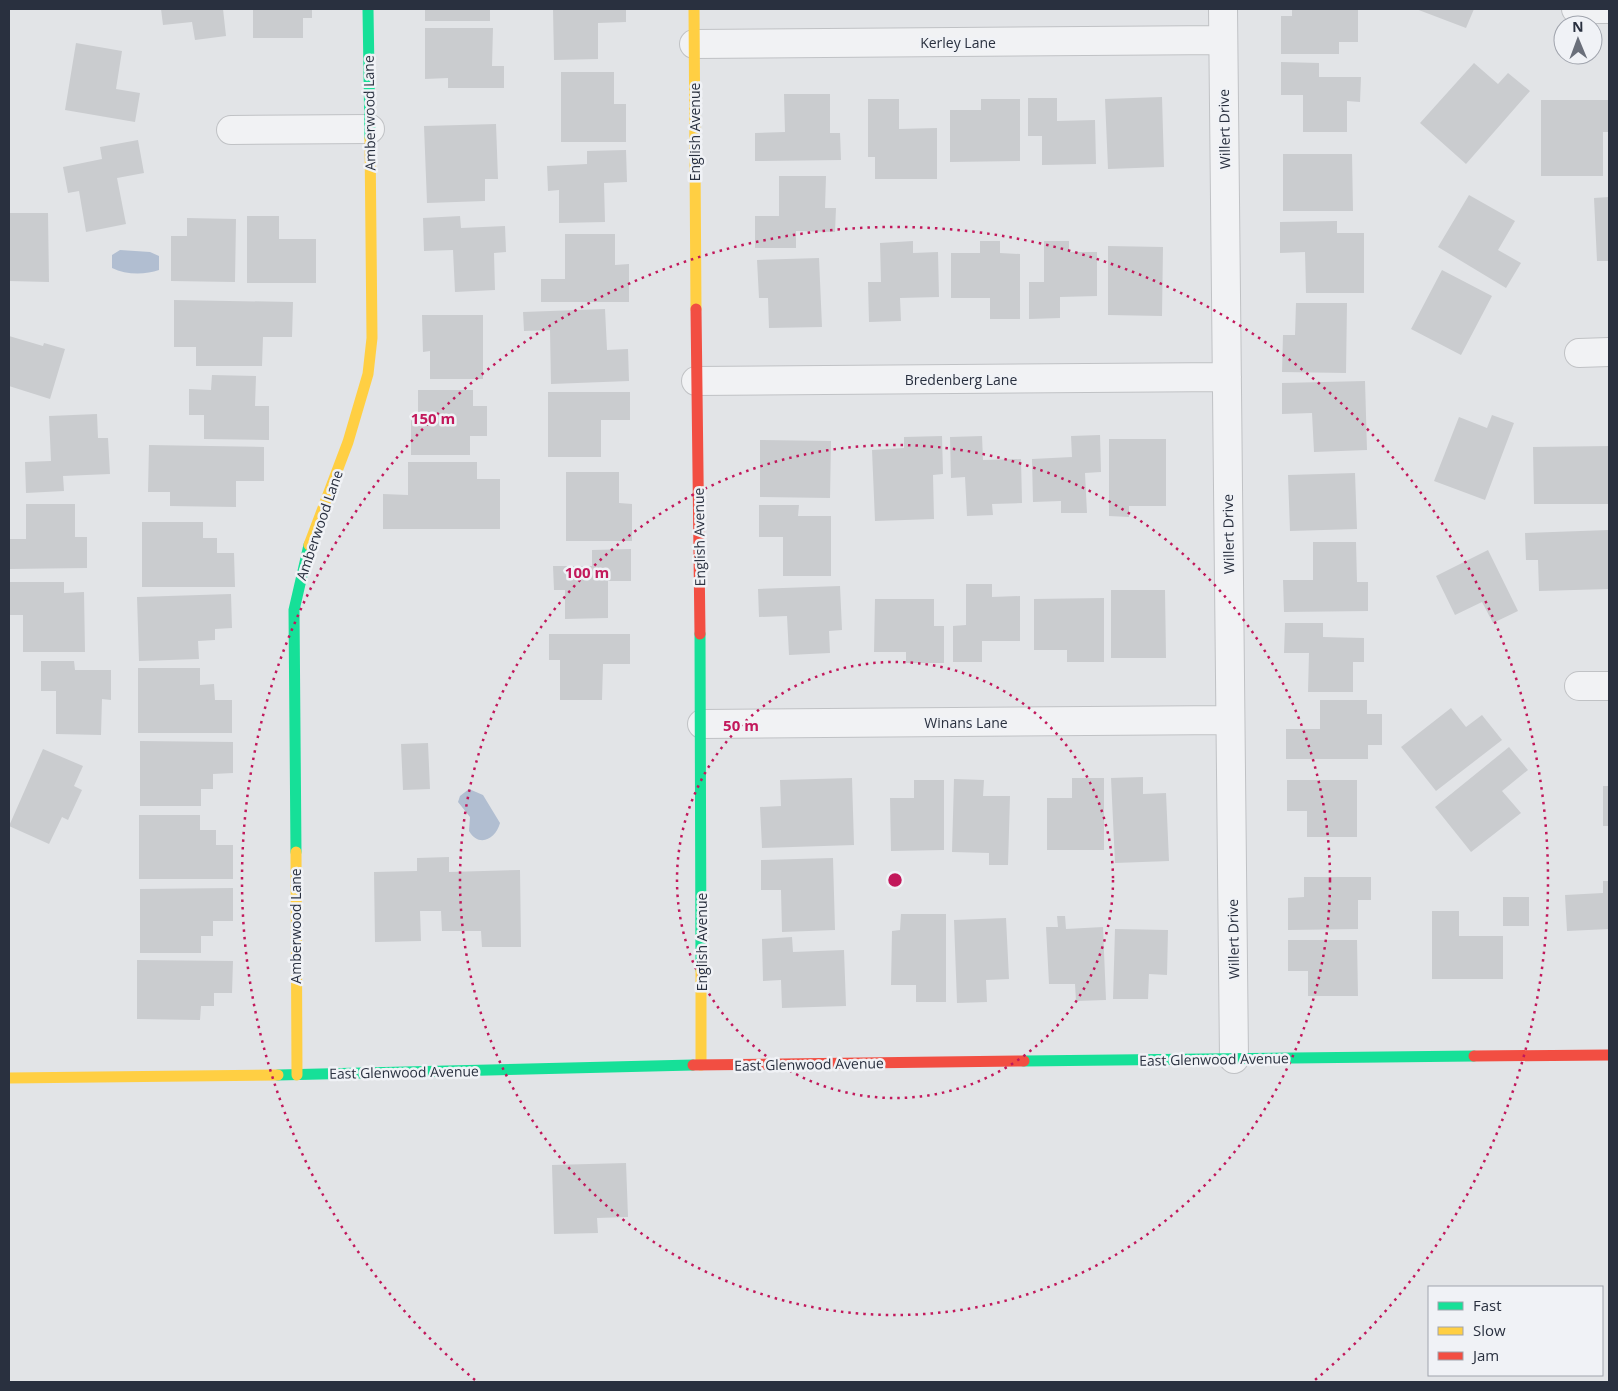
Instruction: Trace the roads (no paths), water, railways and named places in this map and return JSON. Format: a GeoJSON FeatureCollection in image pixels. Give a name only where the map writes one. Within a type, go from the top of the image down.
{"type":"FeatureCollection","features":[{"type":"Feature","properties":{"kind":"street","name":"Amberwood Lane"},"geometry":{"type":"LineString","coordinates":[[297,1075],[294,610],[305,557],[359,414],[368,377],[372,338],[368,9]]}},
{"type":"Feature","properties":{"kind":"street","name":"English Avenue"},"geometry":{"type":"LineString","coordinates":[[694,9],[696,381],[702,724],[701,1066]]}},
{"type":"Feature","properties":{"kind":"street","name":"Willert Drive"},"geometry":{"type":"LineString","coordinates":[[1223,9],[1234,1059]]}},
{"type":"Feature","properties":{"kind":"street"},"geometry":{"type":"LineString","coordinates":[[1576,10],[1609,9]]}},
{"type":"Feature","properties":{"kind":"street","name":"Kerley Lane"},"geometry":{"type":"LineString","coordinates":[[694,44],[1223,40]]}},
{"type":"Feature","properties":{"kind":"street"},"geometry":{"type":"LineString","coordinates":[[231,130],[370,129]]}},
{"type":"Feature","properties":{"kind":"street"},"geometry":{"type":"LineString","coordinates":[[1579,353],[1609,352]]}},
{"type":"Feature","properties":{"kind":"street","name":"Bredenberg Lane"},"geometry":{"type":"LineString","coordinates":[[696,381],[1227,377]]}},
{"type":"Feature","properties":{"kind":"street"},"geometry":{"type":"LineString","coordinates":[[1579,686],[1609,686]]}},
{"type":"Feature","properties":{"kind":"street","name":"Winans Lane"},"geometry":{"type":"LineString","coordinates":[[702,724],[1230,720]]}},
{"type":"Feature","properties":{"kind":"street","name":"East Glenwood Avenue"},"geometry":{"type":"LineString","coordinates":[[9,1078],[297,1075],[701,1066],[1609,1055]]}},
{"type":"Feature","properties":{"kind":"water"},"geometry":{"type":"Polygon","coordinates":[[[120,250],[150,252],[159,256],[159,270],[136,274],[112,268],[112,255],[120,250]]]}},
{"type":"Feature","properties":{"kind":"water"},"geometry":{"type":"Polygon","coordinates":[[[469,789],[483,795],[500,823],[495,833],[487,839],[478,839],[469,831],[470,817],[458,802],[460,796],[469,789]]]}}]}
